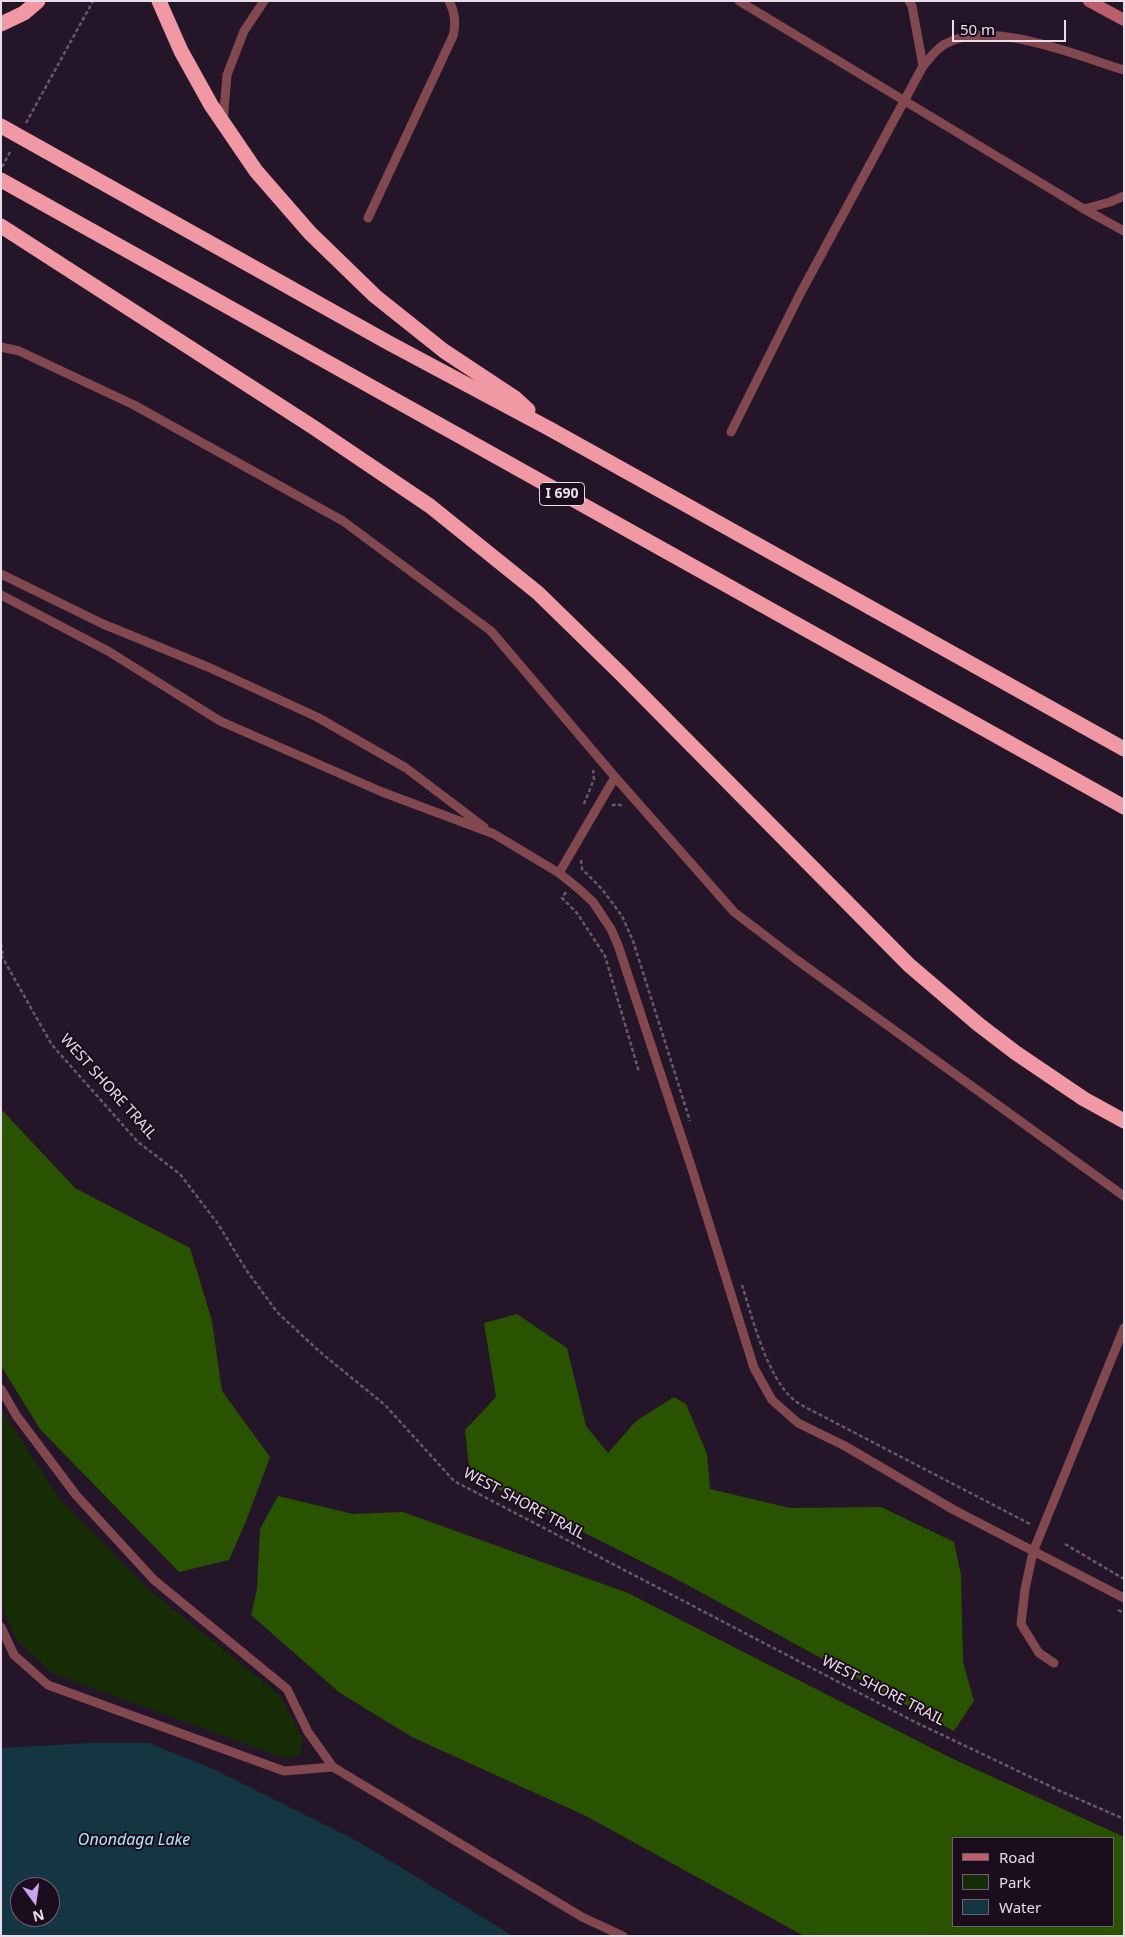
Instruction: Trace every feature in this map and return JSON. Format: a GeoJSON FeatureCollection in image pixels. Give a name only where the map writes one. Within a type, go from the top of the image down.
{"type":"FeatureCollection","features":[{"type":"Feature","properties":{"kind":"highway"},"geometry":{"type":"LineString","coordinates":[[1,24],[24,14],[38,1]]}},
{"type":"Feature","properties":{"kind":"highway"},"geometry":{"type":"LineString","coordinates":[[159,1],[181,51],[211,104],[256,171],[310,233],[375,296],[444,351],[515,398],[550,429]]}},
{"type":"Feature","properties":{"kind":"highway"},"geometry":{"type":"LineString","coordinates":[[1,126],[389,343],[550,429],[1124,749]]}},
{"type":"Feature","properties":{"kind":"highway","name":"I 690"},"geometry":{"type":"LineString","coordinates":[[1,180],[1124,807]]}},
{"type":"Feature","properties":{"kind":"highway"},"geometry":{"type":"LineString","coordinates":[[1,226],[313,426],[438,512],[538,593],[621,674],[909,965],[978,1024],[1016,1053],[1084,1099],[1124,1121]]}},
{"type":"Feature","properties":{"kind":"main road"},"geometry":{"type":"LineString","coordinates":[[1089,1],[1124,20]]}},
{"type":"Feature","properties":{"kind":"lane"},"geometry":{"type":"LineString","coordinates":[[223,122],[228,75],[244,32],[264,1]]}},
{"type":"Feature","properties":{"kind":"lane"},"geometry":{"type":"LineString","coordinates":[[368,218],[453,36],[455,16],[450,1]]}},
{"type":"Feature","properties":{"kind":"lane"},"geometry":{"type":"LineString","coordinates":[[738,1],[1084,209],[1124,231]]}},
{"type":"Feature","properties":{"kind":"lane"},"geometry":{"type":"LineString","coordinates":[[909,1],[912,6],[923,66]]}},
{"type":"Feature","properties":{"kind":"lane"},"geometry":{"type":"LineString","coordinates":[[730,432],[800,294],[867,169],[923,66],[935,51],[946,43],[974,35],[999,35],[1034,43],[1124,70]]}},
{"type":"Feature","properties":{"kind":"lane"},"geometry":{"type":"LineString","coordinates":[[1084,209],[1124,196]]}},
{"type":"Feature","properties":{"kind":"lane"},"geometry":{"type":"LineString","coordinates":[[1,347],[19,351],[134,405],[342,521],[490,631],[734,912],[797,960],[1124,1196]]}},
{"type":"Feature","properties":{"kind":"lane"},"geometry":{"type":"LineString","coordinates":[[1,574],[103,624],[208,667],[317,718],[406,768],[494,834],[559,873],[593,902],[611,929],[618,945],[692,1169],[754,1368],[772,1400],[798,1423],[845,1446],[954,1510],[1124,1598]]}},
{"type":"Feature","properties":{"kind":"lane"},"geometry":{"type":"LineString","coordinates":[[1,595],[108,651],[220,721],[382,792],[494,834]]}},
{"type":"Feature","properties":{"kind":"lane"},"geometry":{"type":"LineString","coordinates":[[559,873],[615,777]]}},
{"type":"Feature","properties":{"kind":"lane"},"geometry":{"type":"LineString","coordinates":[[1054,1663],[1039,1653],[1021,1624],[1025,1589],[1033,1552],[1124,1328]]}},
{"type":"Feature","properties":{"kind":"lane"},"geometry":{"type":"LineString","coordinates":[[1,1389],[16,1415],[76,1495],[154,1580],[287,1689],[308,1732],[333,1768],[582,1917],[623,1936]]}},
{"type":"Feature","properties":{"kind":"lane"},"geometry":{"type":"LineString","coordinates":[[1,1626],[14,1655],[48,1685],[284,1772],[333,1768]]}},
{"type":"Feature","properties":{"kind":"path"},"geometry":{"type":"LineString","coordinates":[[24,126],[93,1]]}},
{"type":"Feature","properties":{"kind":"path"},"geometry":{"type":"LineString","coordinates":[[1,168],[15,143]]}},
{"type":"Feature","properties":{"kind":"path"},"geometry":{"type":"LineString","coordinates":[[582,869],[562,898],[577,913],[605,956],[639,1072]]}},
{"type":"Feature","properties":{"kind":"path"},"geometry":{"type":"LineString","coordinates":[[586,873],[602,889],[622,916],[634,941],[692,1128]]}},
{"type":"Feature","properties":{"kind":"path","name":"WEST SHORE TRAIL"},"geometry":{"type":"LineString","coordinates":[[1,944],[4,959]]}},
{"type":"Feature","properties":{"kind":"path","name":"WEST SHORE TRAIL"},"geometry":{"type":"LineString","coordinates":[[1,955],[52,1045],[138,1142],[180,1174],[218,1224],[247,1270],[277,1312],[320,1352],[385,1405],[454,1481],[915,1722],[1060,1791],[1124,1818]]}},
{"type":"Feature","properties":{"kind":"path"},"geometry":{"type":"LineString","coordinates":[[742,1284],[768,1360],[780,1382],[792,1398],[809,1410],[1030,1524]]}},
{"type":"Feature","properties":{"kind":"path"},"geometry":{"type":"LineString","coordinates":[[1065,1544],[1124,1579]]}},
{"type":"Feature","properties":{"kind":"green space"},"geometry":{"type":"Polygon","coordinates":[[[1,1109],[75,1188],[190,1248],[212,1321],[222,1391],[270,1457],[229,1560],[179,1572],[40,1429],[1,1366],[1,1109]]]}},
{"type":"Feature","properties":{"kind":"green space"},"geometry":{"type":"Polygon","coordinates":[[[517,1314],[567,1348],[586,1426],[608,1453],[636,1421],[674,1397],[686,1404],[707,1454],[710,1489],[790,1508],[881,1507],[954,1542],[961,1575],[963,1662],[974,1701],[954,1731],[682,1582],[470,1475],[465,1430],[496,1397],[484,1323],[517,1314]]]}},
{"type":"Feature","properties":{"kind":"green space"},"geometry":{"type":"Polygon","coordinates":[[[1,1409],[60,1500],[148,1589],[281,1696],[303,1740],[300,1755],[284,1758],[52,1673],[17,1640],[1,1603],[1,1409]]]}},
{"type":"Feature","properties":{"kind":"green space"},"geometry":{"type":"Polygon","coordinates":[[[278,1496],[353,1514],[403,1512],[628,1593],[951,1758],[1124,1837],[1124,1936],[804,1936],[586,1816],[412,1737],[340,1693],[251,1615],[257,1589],[260,1529],[278,1496]]]}},
{"type":"Feature","properties":{"kind":"water","name":"Onondaga Lake"},"geometry":{"type":"Polygon","coordinates":[[[90,1743],[149,1743],[211,1768],[361,1843],[513,1936],[1,1936],[1,1748],[90,1743]]]}}]}
